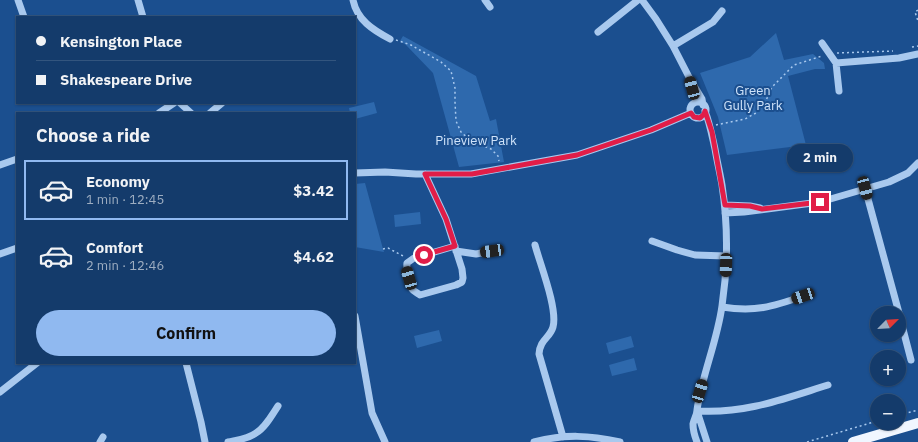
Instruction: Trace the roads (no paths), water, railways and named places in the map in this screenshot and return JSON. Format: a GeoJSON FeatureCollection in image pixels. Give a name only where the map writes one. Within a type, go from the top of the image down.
{"type":"FeatureCollection","features":[{"type":"Feature","properties":{"kind":"main road"},"geometry":{"type":"LineString","coordinates":[[853,442],[918,423]]}},
{"type":"Feature","properties":{"kind":"street"},"geometry":{"type":"LineString","coordinates":[[18,0],[24,16]]}},
{"type":"Feature","properties":{"kind":"street"},"geometry":{"type":"LineString","coordinates":[[138,0],[143,16]]}},
{"type":"Feature","properties":{"kind":"street"},"geometry":{"type":"LineString","coordinates":[[353,0],[354,5],[362,19],[374,30],[390,39]]}},
{"type":"Feature","properties":{"kind":"street"},"geometry":{"type":"LineString","coordinates":[[484,0],[490,7]]}},
{"type":"Feature","properties":{"kind":"street"},"geometry":{"type":"LineString","coordinates":[[598,32],[638,0]]}},
{"type":"Feature","properties":{"kind":"street"},"geometry":{"type":"LineString","coordinates":[[642,0],[656,18],[673,46],[702,99],[711,127],[725,209],[726,256],[722,307],[713,349],[699,397],[693,425],[697,442]]}},
{"type":"Feature","properties":{"kind":"street"},"geometry":{"type":"LineString","coordinates":[[673,46],[713,22],[722,11]]}},
{"type":"Feature","properties":{"kind":"street"},"geometry":{"type":"LineString","coordinates":[[822,43],[828,54],[836,63],[839,91]]}},
{"type":"Feature","properties":{"kind":"street"},"geometry":{"type":"LineString","coordinates":[[836,63],[899,58],[918,54]]}},
{"type":"Feature","properties":{"kind":"street"},"geometry":{"type":"LineString","coordinates":[[690,79],[694,96],[694,103],[690,108],[691,113],[694,117],[700,118],[715,150]]}},
{"type":"Feature","properties":{"kind":"street"},"geometry":{"type":"LineString","coordinates":[[694,103],[697,102],[704,108],[704,114],[700,118]]}},
{"type":"Feature","properties":{"kind":"street"},"geometry":{"type":"LineString","coordinates":[[160,112],[172,104]]}},
{"type":"Feature","properties":{"kind":"street"},"geometry":{"type":"LineString","coordinates":[[181,104],[190,112]]}},
{"type":"Feature","properties":{"kind":"street"},"geometry":{"type":"LineString","coordinates":[[211,112],[221,104]]}},
{"type":"Feature","properties":{"kind":"street"},"geometry":{"type":"LineString","coordinates":[[356,173],[385,172],[472,174],[501,169],[577,155],[651,130],[691,113]]}},
{"type":"Feature","properties":{"kind":"street"},"geometry":{"type":"LineString","coordinates":[[0,165],[16,159]]}},
{"type":"Feature","properties":{"kind":"street"},"geometry":{"type":"LineString","coordinates":[[725,209],[744,212],[820,202],[889,182],[908,173],[918,163]]}},
{"type":"Feature","properties":{"kind":"street"},"geometry":{"type":"LineString","coordinates":[[425,174],[446,219],[456,249],[464,278],[462,282],[456,285],[420,294],[412,289],[406,267],[407,263],[411,260],[456,249],[476,254],[492,251]]}},
{"type":"Feature","properties":{"kind":"street"},"geometry":{"type":"LineString","coordinates":[[865,188],[897,306]]}},
{"type":"Feature","properties":{"kind":"street"},"geometry":{"type":"LineString","coordinates":[[652,241],[695,255],[726,256]]}},
{"type":"Feature","properties":{"kind":"street"},"geometry":{"type":"LineString","coordinates":[[534,246],[554,315],[553,328],[540,346],[539,354],[563,437]]}},
{"type":"Feature","properties":{"kind":"street"},"geometry":{"type":"LineString","coordinates":[[0,254],[16,248]]}},
{"type":"Feature","properties":{"kind":"street"},"geometry":{"type":"LineString","coordinates":[[722,307],[742,310],[759,309],[778,305],[803,296]]}},
{"type":"Feature","properties":{"kind":"street"},"geometry":{"type":"LineString","coordinates":[[356,318],[366,385],[372,413],[385,442]]}},
{"type":"Feature","properties":{"kind":"street"},"geometry":{"type":"LineString","coordinates":[[906,341],[911,360]]}},
{"type":"Feature","properties":{"kind":"street"},"geometry":{"type":"LineString","coordinates":[[0,392],[36,364]]}},
{"type":"Feature","properties":{"kind":"street"},"geometry":{"type":"LineString","coordinates":[[186,364],[196,398],[205,442]]}},
{"type":"Feature","properties":{"kind":"street"},"geometry":{"type":"LineString","coordinates":[[697,411],[723,412],[753,408],[828,385]]}},
{"type":"Feature","properties":{"kind":"street"},"geometry":{"type":"LineString","coordinates":[[228,442],[257,433],[278,406]]}},
{"type":"Feature","properties":{"kind":"street"},"geometry":{"type":"LineString","coordinates":[[697,411],[707,442]]}},
{"type":"Feature","properties":{"kind":"street"},"geometry":{"type":"LineString","coordinates":[[534,442],[573,435],[598,437],[620,442]]}},
{"type":"Feature","properties":{"kind":"park label","name":"Green Gully Park"},"geometry":{"type":"Point","coordinates":[753,98]}},
{"type":"Feature","properties":{"kind":"park label","name":"Pineview Park"},"geometry":{"type":"Point","coordinates":[476,140]}}]}
